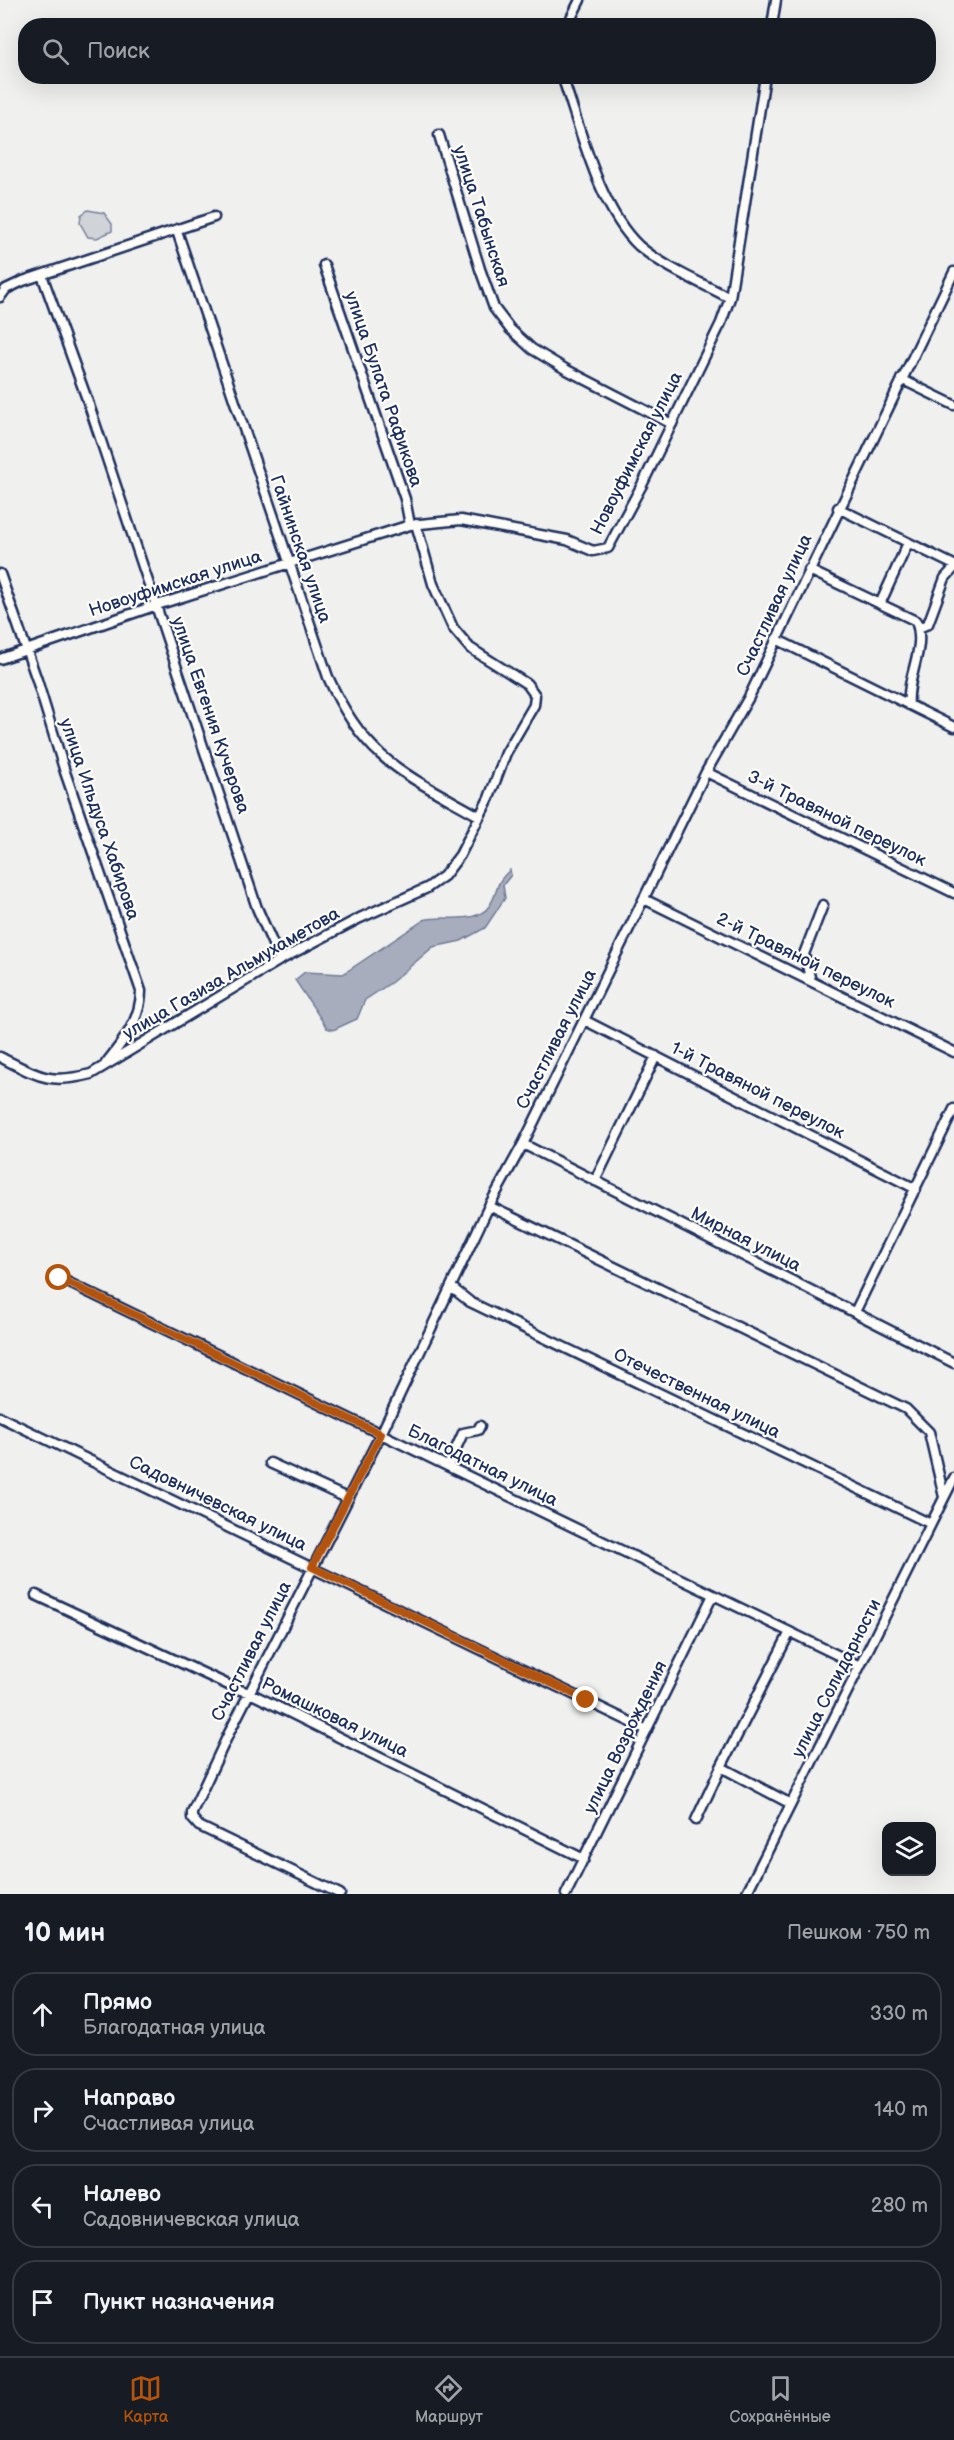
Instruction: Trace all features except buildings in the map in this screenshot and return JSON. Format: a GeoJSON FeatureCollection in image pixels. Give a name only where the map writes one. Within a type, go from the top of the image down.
{"type":"FeatureCollection","features":[{"type":"Feature","properties":{"kind":"street"},"geometry":{"type":"LineString","coordinates":[[571,18],[580,0]]}},
{"type":"Feature","properties":{"kind":"street"},"geometry":{"type":"LineString","coordinates":[[773,18],[776,0]]}},
{"type":"Feature","properties":{"kind":"street"},"geometry":{"type":"LineString","coordinates":[[565,84],[605,196],[629,235],[659,260],[730,298]]}},
{"type":"Feature","properties":{"kind":"street","name":"Новоуфимская улица"},"geometry":{"type":"LineString","coordinates":[[0,659],[288,562],[413,524],[461,520],[567,540],[593,551],[609,548],[721,323],[730,298],[764,84]]}},
{"type":"Feature","properties":{"kind":"street","name":"улица Табынская"},"geometry":{"type":"LineString","coordinates":[[439,135],[480,268],[495,308],[510,329],[532,349],[567,370],[672,424]]}},
{"type":"Feature","properties":{"kind":"street"},"geometry":{"type":"LineString","coordinates":[[0,297],[6,289],[42,275],[214,217]]}},
{"type":"Feature","properties":{"kind":"street","name":"Гайнинская улица"},"geometry":{"type":"LineString","coordinates":[[177,231],[288,562],[328,676],[341,706],[366,743],[392,766],[478,816]]}},
{"type":"Feature","properties":{"kind":"street","name":"улица Булата Рафикова"},"geometry":{"type":"LineString","coordinates":[[324,265],[433,584],[453,628],[470,648],[527,684],[534,695],[534,705],[506,753],[478,816]]}},
{"type":"Feature","properties":{"kind":"street","name":"Счастливая улица"},"geometry":{"type":"LineString","coordinates":[[340,1894],[195,1822],[192,1812],[312,1567],[381,1434],[489,1206],[523,1144],[706,772],[748,698],[954,272]]}},
{"type":"Feature","properties":{"kind":"street","name":"улица Евгения Кучерова"},"geometry":{"type":"LineString","coordinates":[[42,275],[157,605],[257,908],[280,960]]}},
{"type":"Feature","properties":{"kind":"street"},"geometry":{"type":"LineString","coordinates":[[901,379],[954,405]]}},
{"type":"Feature","properties":{"kind":"street"},"geometry":{"type":"LineString","coordinates":[[838,508],[954,566],[945,578],[928,624],[918,628]]}},
{"type":"Feature","properties":{"kind":"street"},"geometry":{"type":"LineString","coordinates":[[880,604],[908,543]]}},
{"type":"Feature","properties":{"kind":"street"},"geometry":{"type":"LineString","coordinates":[[809,570],[916,621],[919,647],[907,689],[909,705]]}},
{"type":"Feature","properties":{"kind":"street","name":"улица Ильдуса Хабирова"},"geometry":{"type":"LineString","coordinates":[[0,574],[141,991],[139,1011],[131,1027],[102,1069]]}},
{"type":"Feature","properties":{"kind":"street"},"geometry":{"type":"LineString","coordinates":[[776,639],[954,727]]}},
{"type":"Feature","properties":{"kind":"street","name":"3-й Травяной переулок"},"geometry":{"type":"LineString","coordinates":[[706,772],[954,893]]}},
{"type":"Feature","properties":{"kind":"street","name":"улица Газиза Альмухаметова"},"geometry":{"type":"LineString","coordinates":[[0,1058],[45,1079],[74,1078],[102,1069],[280,960],[360,918],[428,888],[444,876],[460,855],[478,816]]}},
{"type":"Feature","properties":{"kind":"street","name":"2-й Травяной переулок"},"geometry":{"type":"LineString","coordinates":[[644,899],[954,1052]]}},
{"type":"Feature","properties":{"kind":"street"},"geometry":{"type":"LineString","coordinates":[[811,981],[804,954],[823,905]]}},
{"type":"Feature","properties":{"kind":"street","name":"1-й Травяной переулок"},"geometry":{"type":"LineString","coordinates":[[584,1020],[916,1189]]}},
{"type":"Feature","properties":{"kind":"street"},"geometry":{"type":"LineString","coordinates":[[595,1181],[656,1056]]}},
{"type":"Feature","properties":{"kind":"street"},"geometry":{"type":"LineString","coordinates":[[855,1312],[954,1109]]}},
{"type":"Feature","properties":{"kind":"street","name":"Мирная улица"},"geometry":{"type":"LineString","coordinates":[[523,1144],[954,1363]]}},
{"type":"Feature","properties":{"kind":"street"},"geometry":{"type":"LineString","coordinates":[[489,1206],[906,1409],[929,1432],[944,1497]]}},
{"type":"Feature","properties":{"kind":"street","name":"Благодатная улица"},"geometry":{"type":"LineString","coordinates":[[59,1278],[860,1666]]}},
{"type":"Feature","properties":{"kind":"street","name":"Отечественная улица"},"geometry":{"type":"LineString","coordinates":[[451,1287],[470,1302],[931,1524]]}},
{"type":"Feature","properties":{"kind":"street","name":"Садовничевская улица"},"geometry":{"type":"LineString","coordinates":[[0,1417],[647,1731]]}},
{"type":"Feature","properties":{"kind":"street"},"geometry":{"type":"LineString","coordinates":[[448,1466],[463,1433],[478,1430],[480,1426]]}},
{"type":"Feature","properties":{"kind":"street"},"geometry":{"type":"LineString","coordinates":[[270,1463],[347,1498]]}},
{"type":"Feature","properties":{"kind":"street","name":"улица Солидарности"},"geometry":{"type":"LineString","coordinates":[[746,1894],[954,1478]]}},
{"type":"Feature","properties":{"kind":"street","name":"Ромашковая улица"},"geometry":{"type":"LineString","coordinates":[[36,1595],[237,1689],[250,1692],[584,1859]]}},
{"type":"Feature","properties":{"kind":"street","name":"улица Возрождения"},"geometry":{"type":"LineString","coordinates":[[566,1894],[713,1595]]}},
{"type":"Feature","properties":{"kind":"street"},"geometry":{"type":"LineString","coordinates":[[696,1820],[790,1632]]}},
{"type":"Feature","properties":{"kind":"street"},"geometry":{"type":"LineString","coordinates":[[721,1767],[791,1804]]}},
{"type":"Feature","properties":{"kind":"shaded area"},"geometry":{"type":"Polygon","coordinates":[[[88,210],[104,213],[112,224],[112,231],[97,238],[88,237],[80,223],[81,215],[88,210]]]}},
{"type":"Feature","properties":{"kind":"water"},"geometry":{"type":"Polygon","coordinates":[[[510,870],[511,875],[503,885],[505,898],[485,928],[461,941],[433,947],[392,982],[365,1000],[357,1019],[333,1030],[327,1028],[295,980],[305,972],[343,974],[424,920],[477,915],[490,905],[499,883],[510,870]]]}},
{"type":"Feature","properties":{"kind":"route"},"geometry":{"type":"LineString","coordinates":[[59,1278],[381,1434],[312,1567],[586,1700]]}}]}
